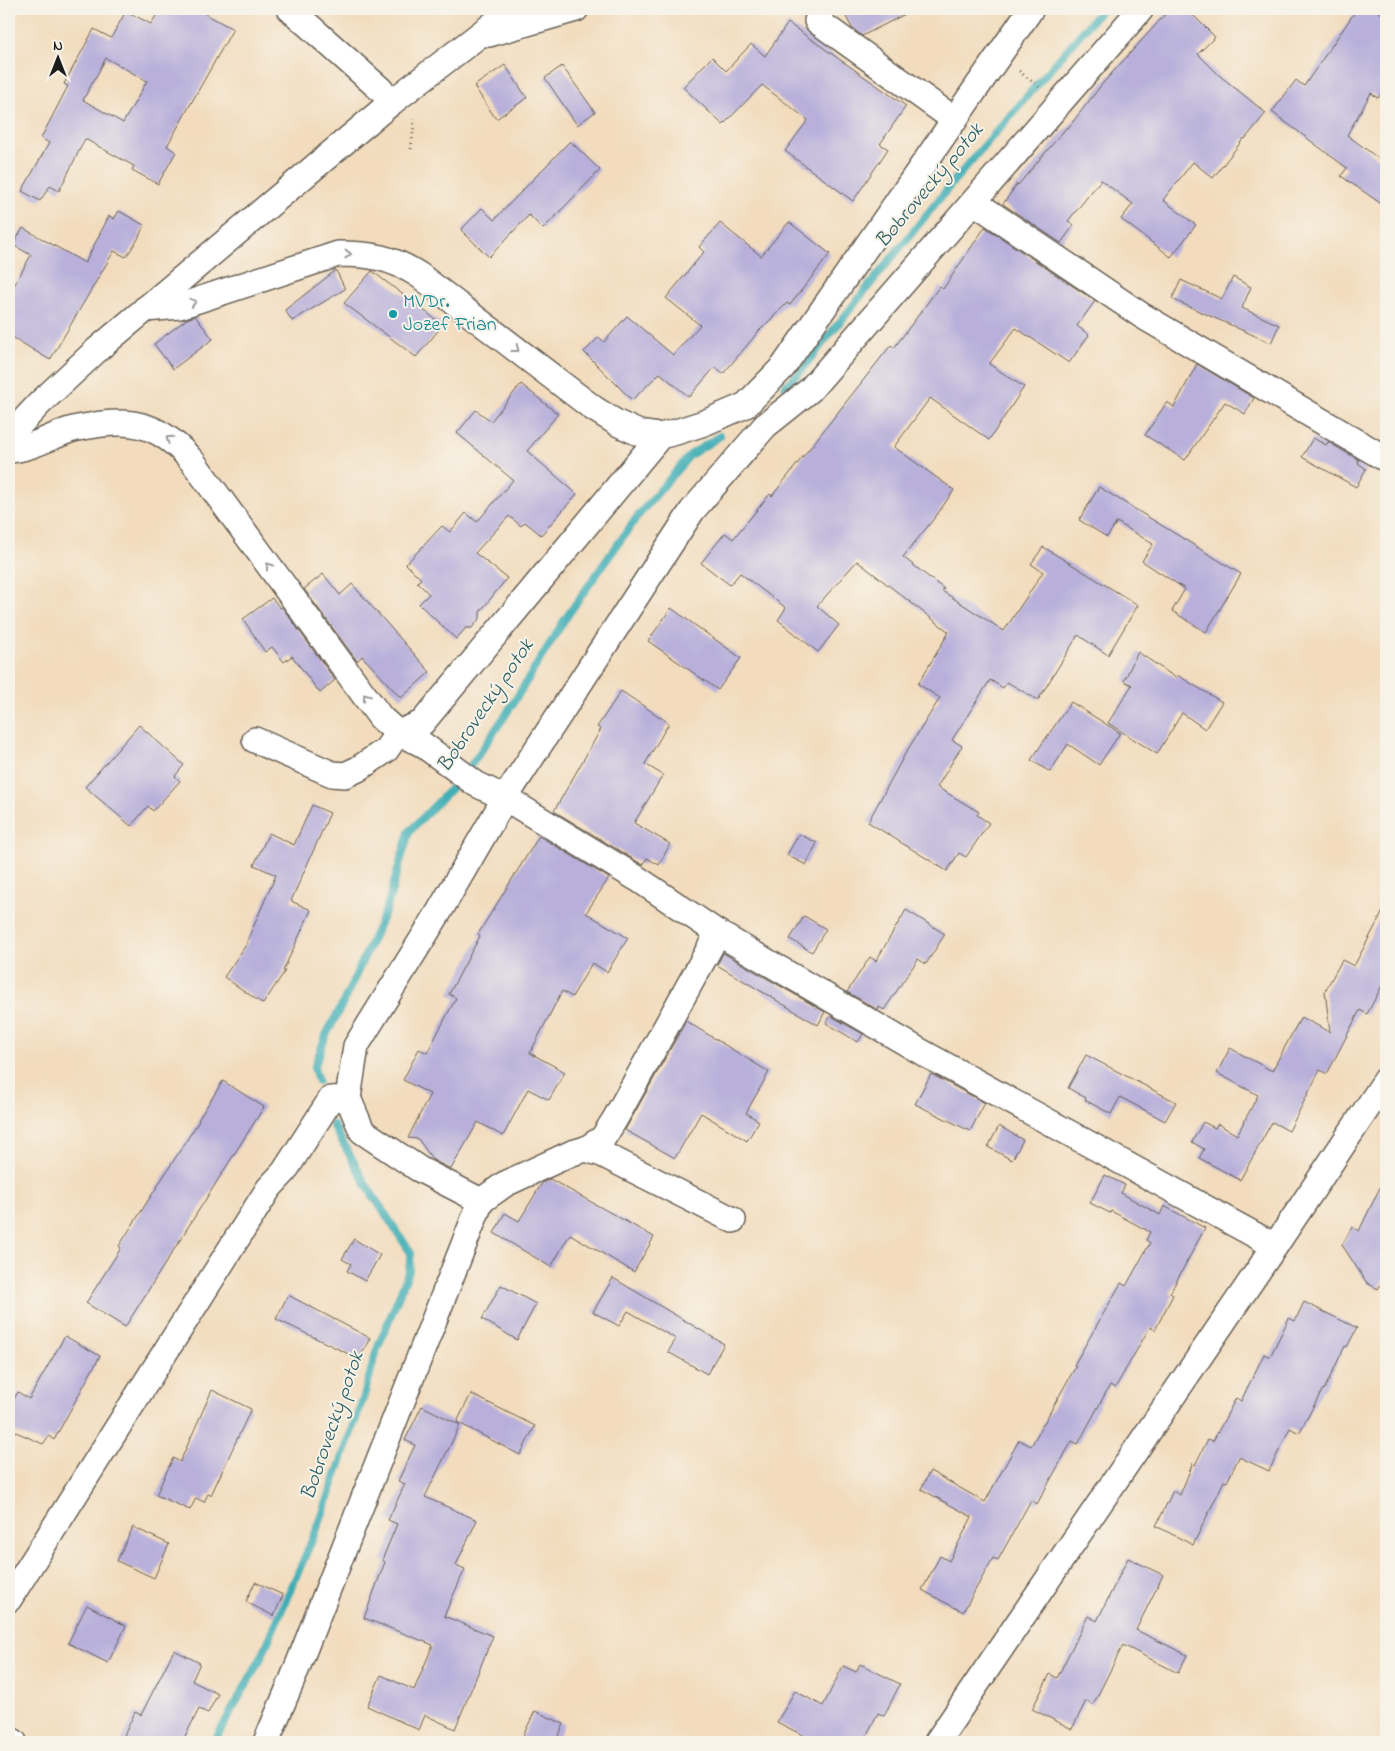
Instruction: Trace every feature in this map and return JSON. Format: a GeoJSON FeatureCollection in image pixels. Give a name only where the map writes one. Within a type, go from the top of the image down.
{"type":"FeatureCollection","features":[{"type":"Feature","properties":{"kind":"street"},"geometry":{"type":"LineString","coordinates":[[290,9],[380,89],[392,102]]}},
{"type":"Feature","properties":{"kind":"street"},"geometry":{"type":"LineString","coordinates":[[9,436],[40,403],[145,309],[392,102],[513,9]]}},
{"type":"Feature","properties":{"kind":"street"},"geometry":{"type":"LineString","coordinates":[[476,38],[576,9]]}},
{"type":"Feature","properties":{"kind":"street"},"geometry":{"type":"LineString","coordinates":[[145,309],[180,306],[338,254],[382,257],[402,264],[419,275],[594,408],[617,423],[639,433],[660,436],[704,423],[746,405],[783,366],[1032,9]]}},
{"type":"Feature","properties":{"kind":"street"},"geometry":{"type":"LineString","coordinates":[[481,1201],[419,1169],[362,1131],[348,1098],[356,1046],[439,912],[505,798],[692,511],[765,426],[810,390],[1142,9]]}},
{"type":"Feature","properties":{"kind":"street"},"geometry":{"type":"LineString","coordinates":[[812,13],[955,120]]}},
{"type":"Feature","properties":{"kind":"street"},"geometry":{"type":"LineString","coordinates":[[974,202],[1141,315],[1386,459]]}},
{"type":"Feature","properties":{"kind":"street"},"geometry":{"type":"LineString","coordinates":[[746,405],[765,426]]}},
{"type":"Feature","properties":{"kind":"street"},"geometry":{"type":"LineString","coordinates":[[9,450],[21,450],[70,430],[110,422],[140,424],[167,436],[193,462],[381,718],[398,733],[422,744],[476,784],[505,798],[638,879],[718,932],[925,1054],[1276,1246]]}},
{"type":"Feature","properties":{"kind":"street"},"geometry":{"type":"LineString","coordinates":[[256,740],[332,774],[346,775],[386,750],[398,733],[422,723],[660,436]]}},
{"type":"Feature","properties":{"kind":"street"},"geometry":{"type":"LineString","coordinates":[[266,1742],[481,1201],[505,1184],[572,1153],[586,1149],[604,1138],[718,932]]}},
{"type":"Feature","properties":{"kind":"street"},"geometry":{"type":"LineString","coordinates":[[936,1742],[1276,1246],[1386,1080]]}},
{"type":"Feature","properties":{"kind":"street"},"geometry":{"type":"LineString","coordinates":[[9,1599],[269,1188],[284,1172],[331,1099],[348,1098]]}},
{"type":"Feature","properties":{"kind":"street"},"geometry":{"type":"LineString","coordinates":[[586,1149],[602,1154],[733,1220]]}},
{"type":"Feature","properties":{"kind":"street"},"geometry":{"type":"LineString","coordinates":[[9,1739],[14,1742]]}},
{"type":"Feature","properties":{"kind":"path"},"geometry":{"type":"LineString","coordinates":[[1029,79],[1041,89]]}},
{"type":"Feature","properties":{"kind":"path"},"geometry":{"type":"LineString","coordinates":[[411,149],[414,126],[412,117]]}},
{"type":"Feature","properties":{"kind":"building"},"geometry":{"type":"Polygon","coordinates":[[[160,9],[196,9],[233,29],[167,146],[176,152],[158,184],[132,170],[134,166],[85,139],[59,191],[50,186],[40,201],[22,191],[49,143],[41,138],[68,86],[64,84],[94,29],[111,38],[126,11],[151,24],[160,9]],[[106,58],[83,100],[123,123],[147,81],[106,58]]]}},
{"type":"Feature","properties":{"kind":"building"},"geometry":{"type":"Polygon","coordinates":[[[842,9],[915,9],[862,36],[852,28],[842,9]]]}},
{"type":"Feature","properties":{"kind":"building"},"geometry":{"type":"Polygon","coordinates":[[[1170,9],[1187,9],[1215,37],[1198,54],[1220,76],[1266,113],[1213,178],[1193,162],[1163,200],[1196,225],[1171,257],[1121,219],[1133,204],[1101,180],[1068,221],[1074,225],[1061,243],[1003,204],[1017,184],[1068,128],[1103,83],[1170,9]]]}},
{"type":"Feature","properties":{"kind":"building"},"geometry":{"type":"Polygon","coordinates":[[[1357,9],[1375,9],[1386,17],[1386,87],[1378,98],[1371,93],[1347,135],[1386,164],[1386,207],[1341,176],[1347,168],[1272,112],[1296,80],[1304,86],[1357,9]]]}},
{"type":"Feature","properties":{"kind":"building"},"geometry":{"type":"Polygon","coordinates":[[[788,23],[906,106],[880,144],[888,149],[853,201],[785,151],[808,120],[762,85],[723,125],[683,87],[712,57],[726,71],[751,44],[765,56],[788,23]]]}},
{"type":"Feature","properties":{"kind":"building"},"geometry":{"type":"Polygon","coordinates":[[[505,65],[527,98],[496,119],[474,86],[505,65]]]}},
{"type":"Feature","properties":{"kind":"building"},"geometry":{"type":"Polygon","coordinates":[[[562,66],[595,112],[577,125],[545,78],[562,66]]]}},
{"type":"Feature","properties":{"kind":"building"},"geometry":{"type":"Polygon","coordinates":[[[570,141],[600,170],[543,229],[529,215],[489,257],[461,230],[482,208],[494,220],[570,141]]]}},
{"type":"Feature","properties":{"kind":"building"},"geometry":{"type":"Polygon","coordinates":[[[119,211],[144,225],[138,239],[126,257],[114,251],[50,360],[9,335],[9,295],[31,255],[13,245],[23,228],[85,263],[109,216],[114,219],[119,211]]]}},
{"type":"Feature","properties":{"kind":"building"},"geometry":{"type":"Polygon","coordinates":[[[789,222],[830,254],[790,305],[787,303],[759,331],[723,374],[715,367],[689,397],[660,373],[632,400],[584,352],[599,337],[604,342],[627,316],[673,355],[700,325],[666,298],[704,252],[699,247],[720,223],[761,256],[789,222]]]}},
{"type":"Feature","properties":{"kind":"building"},"geometry":{"type":"Polygon","coordinates":[[[985,227],[1095,301],[1077,326],[1089,335],[1069,363],[1016,328],[989,364],[1024,387],[989,440],[930,398],[894,447],[954,490],[903,557],[944,589],[942,591],[1004,631],[1043,572],[1031,564],[1043,547],[1138,605],[1108,655],[1078,635],[1038,700],[1007,682],[1003,688],[990,680],[952,740],[962,746],[937,787],[979,812],[977,815],[989,823],[966,857],[959,853],[947,871],[868,822],[905,754],[940,698],[918,684],[949,632],[857,561],[817,606],[839,625],[818,652],[778,620],[786,608],[740,573],[730,585],[701,563],[725,533],[733,539],[770,494],[772,496],[891,345],[894,348],[940,286],[943,289],[985,227]]]}},
{"type":"Feature","properties":{"kind":"building"},"geometry":{"type":"Polygon","coordinates":[[[336,270],[345,289],[292,321],[285,310],[336,270]]]}},
{"type":"Feature","properties":{"kind":"building","name":"MVDr. Jozef Frian"},"geometry":{"type":"Polygon","coordinates":[[[372,271],[443,325],[416,357],[344,303],[372,271]]]}},
{"type":"Feature","properties":{"kind":"building"},"geometry":{"type":"Polygon","coordinates":[[[1233,277],[1251,287],[1242,308],[1279,325],[1271,343],[1172,299],[1181,280],[1222,299],[1233,277]]]}},
{"type":"Feature","properties":{"kind":"building"},"geometry":{"type":"Polygon","coordinates":[[[195,316],[213,339],[173,369],[154,344],[187,319],[195,316]]]}},
{"type":"Feature","properties":{"kind":"building"},"geometry":{"type":"Polygon","coordinates":[[[1197,364],[1254,398],[1245,414],[1225,402],[1185,460],[1145,435],[1167,402],[1174,407],[1197,364]]]}},
{"type":"Feature","properties":{"kind":"building"},"geometry":{"type":"Polygon","coordinates":[[[521,384],[558,414],[527,451],[577,494],[541,535],[525,522],[521,526],[509,516],[475,553],[507,578],[480,612],[480,618],[472,628],[466,628],[456,639],[419,604],[429,594],[417,582],[421,579],[406,564],[442,526],[450,532],[466,513],[477,522],[513,480],[457,433],[476,410],[491,421],[521,384]]]}},
{"type":"Feature","properties":{"kind":"building"},"geometry":{"type":"Polygon","coordinates":[[[1313,438],[1326,445],[1328,442],[1359,460],[1358,463],[1366,469],[1356,487],[1302,457],[1313,438]]]}},
{"type":"Feature","properties":{"kind":"building"},"geometry":{"type":"Polygon","coordinates":[[[1099,487],[1241,574],[1206,632],[1172,611],[1185,589],[1142,561],[1153,544],[1117,522],[1107,537],[1079,520],[1099,487]]]}},
{"type":"Feature","properties":{"kind":"building"},"geometry":{"type":"Polygon","coordinates":[[[323,574],[340,595],[352,584],[430,672],[401,698],[362,656],[357,661],[304,589],[323,574]]]}},
{"type":"Feature","properties":{"kind":"building"},"geometry":{"type":"Polygon","coordinates":[[[272,598],[280,608],[282,607],[335,680],[320,693],[292,656],[284,662],[272,647],[265,652],[243,619],[272,598]]]}},
{"type":"Feature","properties":{"kind":"building"},"geometry":{"type":"Polygon","coordinates":[[[671,608],[741,658],[718,690],[648,641],[671,608]]]}},
{"type":"Feature","properties":{"kind":"building"},"geometry":{"type":"Polygon","coordinates":[[[1138,652],[1176,678],[1177,675],[1222,702],[1205,729],[1182,713],[1157,754],[1108,723],[1132,685],[1124,681],[1138,652]]]}},
{"type":"Feature","properties":{"kind":"building"},"geometry":{"type":"Polygon","coordinates":[[[621,691],[669,723],[645,764],[663,775],[634,823],[670,844],[659,865],[647,858],[643,865],[554,811],[601,729],[597,727],[621,691]]]}},
{"type":"Feature","properties":{"kind":"building"},"geometry":{"type":"Polygon","coordinates":[[[1071,702],[1120,733],[1099,765],[1068,744],[1050,772],[1031,760],[1071,702]]]}},
{"type":"Feature","properties":{"kind":"building"},"geometry":{"type":"Polygon","coordinates":[[[139,725],[184,765],[175,776],[180,781],[153,811],[148,806],[131,826],[85,787],[139,725]]]}},
{"type":"Feature","properties":{"kind":"building"},"geometry":{"type":"Polygon","coordinates":[[[312,805],[330,813],[291,901],[311,910],[283,971],[285,971],[263,1004],[224,977],[248,942],[276,875],[254,865],[269,833],[294,845],[312,805]]]}},
{"type":"Feature","properties":{"kind":"building"},"geometry":{"type":"Polygon","coordinates":[[[799,834],[817,843],[806,865],[787,855],[799,834]]]}},
{"type":"Feature","properties":{"kind":"building"},"geometry":{"type":"Polygon","coordinates":[[[539,836],[609,878],[586,913],[628,938],[607,972],[592,963],[572,997],[562,991],[530,1053],[565,1072],[549,1100],[528,1089],[503,1136],[478,1122],[451,1169],[433,1160],[418,1139],[408,1138],[430,1094],[403,1080],[419,1049],[427,1053],[456,998],[449,994],[480,936],[478,934],[539,836]]]}},
{"type":"Feature","properties":{"kind":"building"},"geometry":{"type":"Polygon","coordinates":[[[1386,906],[1386,978],[1367,1014],[1360,1010],[1327,1074],[1320,1070],[1289,1131],[1272,1122],[1240,1180],[1199,1158],[1204,1149],[1192,1142],[1203,1122],[1215,1128],[1218,1124],[1237,1135],[1258,1095],[1217,1073],[1230,1048],[1272,1071],[1301,1017],[1330,1032],[1325,991],[1342,960],[1354,966],[1386,906]]]}},
{"type":"Feature","properties":{"kind":"building"},"geometry":{"type":"Polygon","coordinates":[[[906,910],[945,934],[926,964],[918,959],[884,1010],[879,1007],[878,1010],[847,992],[870,957],[876,961],[906,910]]]}},
{"type":"Feature","properties":{"kind":"building"},"geometry":{"type":"Polygon","coordinates":[[[804,916],[826,929],[812,952],[790,939],[804,916]]]}},
{"type":"Feature","properties":{"kind":"building"},"geometry":{"type":"Polygon","coordinates":[[[723,953],[825,1012],[818,1025],[717,965],[723,953]]]}},
{"type":"Feature","properties":{"kind":"building"},"geometry":{"type":"Polygon","coordinates":[[[831,1016],[863,1034],[858,1042],[826,1023],[831,1016]]]}},
{"type":"Feature","properties":{"kind":"building"},"geometry":{"type":"Polygon","coordinates":[[[686,1021],[769,1072],[746,1113],[759,1121],[747,1141],[701,1113],[675,1158],[625,1130],[686,1021]]]}},
{"type":"Feature","properties":{"kind":"building"},"geometry":{"type":"Polygon","coordinates":[[[1086,1055],[1176,1102],[1165,1121],[1120,1097],[1111,1114],[1068,1088],[1086,1055]]]}},
{"type":"Feature","properties":{"kind":"building"},"geometry":{"type":"Polygon","coordinates":[[[931,1074],[985,1103],[970,1131],[915,1104],[931,1074]]]}},
{"type":"Feature","properties":{"kind":"building"},"geometry":{"type":"Polygon","coordinates":[[[223,1081],[264,1107],[125,1327],[86,1303],[121,1248],[119,1246],[223,1081]]]}},
{"type":"Feature","properties":{"kind":"building"},"geometry":{"type":"Polygon","coordinates":[[[999,1126],[1023,1140],[1012,1160],[988,1147],[999,1126]]]}},
{"type":"Feature","properties":{"kind":"building"},"geometry":{"type":"Polygon","coordinates":[[[1105,1175],[1125,1185],[1121,1193],[1160,1215],[1164,1206],[1205,1228],[1170,1293],[1173,1295],[1155,1330],[1150,1327],[1115,1388],[1110,1385],[1078,1444],[1072,1441],[1037,1504],[1031,1500],[998,1560],[993,1558],[963,1612],[922,1590],[940,1556],[949,1561],[972,1517],[921,1489],[930,1471],[985,1502],[1019,1440],[1031,1446],[1076,1366],[1074,1365],[1121,1283],[1126,1286],[1150,1243],[1146,1240],[1150,1232],[1111,1211],[1110,1213],[1090,1203],[1105,1175]]]}},
{"type":"Feature","properties":{"kind":"building"},"geometry":{"type":"Polygon","coordinates":[[[1386,1175],[1386,1275],[1378,1289],[1367,1283],[1342,1245],[1352,1227],[1359,1231],[1386,1175]]]}},
{"type":"Feature","properties":{"kind":"building"},"geometry":{"type":"Polygon","coordinates":[[[550,1179],[654,1237],[634,1272],[570,1234],[551,1267],[494,1233],[505,1213],[519,1221],[542,1183],[550,1179]]]}},
{"type":"Feature","properties":{"kind":"building"},"geometry":{"type":"Polygon","coordinates":[[[354,1239],[380,1255],[365,1281],[347,1271],[351,1264],[342,1259],[354,1239]]]}},
{"type":"Feature","properties":{"kind":"building"},"geometry":{"type":"Polygon","coordinates":[[[613,1278],[724,1344],[707,1374],[668,1352],[676,1339],[628,1311],[619,1326],[593,1312],[613,1278]]]}},
{"type":"Feature","properties":{"kind":"building"},"geometry":{"type":"Polygon","coordinates":[[[501,1285],[536,1304],[517,1340],[482,1319],[501,1285]]]}},
{"type":"Feature","properties":{"kind":"building"},"geometry":{"type":"Polygon","coordinates":[[[288,1295],[370,1338],[359,1359],[276,1319],[288,1295]]]}},
{"type":"Feature","properties":{"kind":"building"},"geometry":{"type":"Polygon","coordinates":[[[1304,1302],[1357,1328],[1347,1347],[1345,1346],[1324,1390],[1299,1433],[1290,1428],[1269,1471],[1239,1457],[1227,1482],[1224,1481],[1193,1545],[1156,1526],[1173,1491],[1180,1495],[1193,1463],[1195,1465],[1208,1439],[1213,1441],[1236,1398],[1241,1401],[1264,1354],[1270,1357],[1289,1318],[1295,1321],[1304,1302]]]}},
{"type":"Feature","properties":{"kind":"building"},"geometry":{"type":"Polygon","coordinates":[[[65,1336],[100,1356],[54,1440],[49,1436],[43,1444],[9,1429],[9,1408],[18,1392],[29,1399],[65,1336]]]}},
{"type":"Feature","properties":{"kind":"building"},"geometry":{"type":"Polygon","coordinates":[[[212,1390],[251,1409],[211,1495],[208,1494],[204,1502],[196,1498],[190,1510],[156,1495],[173,1458],[180,1462],[212,1390]]]}},
{"type":"Feature","properties":{"kind":"building"},"geometry":{"type":"Polygon","coordinates":[[[471,1394],[535,1426],[520,1455],[457,1422],[471,1394]]]}},
{"type":"Feature","properties":{"kind":"building"},"geometry":{"type":"Polygon","coordinates":[[[422,1406],[460,1425],[425,1497],[477,1520],[456,1565],[465,1569],[444,1616],[493,1636],[455,1729],[425,1715],[419,1730],[367,1706],[381,1675],[414,1690],[433,1645],[364,1618],[385,1562],[382,1560],[397,1524],[388,1520],[405,1484],[398,1481],[415,1445],[405,1440],[422,1406]]]}},
{"type":"Feature","properties":{"kind":"building"},"geometry":{"type":"Polygon","coordinates":[[[133,1527],[169,1544],[154,1578],[117,1561],[133,1527]]]}},
{"type":"Feature","properties":{"kind":"building"},"geometry":{"type":"Polygon","coordinates":[[[1128,1558],[1163,1575],[1136,1630],[1187,1655],[1178,1673],[1123,1645],[1093,1705],[1086,1701],[1072,1729],[1032,1709],[1050,1674],[1057,1678],[1088,1616],[1097,1621],[1128,1558]]]}},
{"type":"Feature","properties":{"kind":"building"},"geometry":{"type":"Polygon","coordinates":[[[255,1582],[283,1595],[274,1616],[246,1602],[255,1582]]]}},
{"type":"Feature","properties":{"kind":"building"},"geometry":{"type":"Polygon","coordinates":[[[87,1605],[126,1626],[108,1663],[68,1643],[87,1605]]]}},
{"type":"Feature","properties":{"kind":"building"},"geometry":{"type":"Polygon","coordinates":[[[174,1650],[200,1663],[192,1681],[218,1694],[208,1713],[199,1709],[182,1742],[121,1742],[135,1712],[141,1715],[174,1650]]]}},
{"type":"Feature","properties":{"kind":"building"},"geometry":{"type":"Polygon","coordinates":[[[860,1664],[900,1684],[884,1716],[878,1713],[863,1742],[816,1742],[777,1722],[795,1691],[823,1706],[843,1666],[856,1672],[860,1664]]]}},
{"type":"Feature","properties":{"kind":"building"},"geometry":{"type":"Polygon","coordinates":[[[535,1711],[564,1724],[556,1742],[520,1742],[535,1711]]]}},
{"type":"Feature","properties":{"kind":"waterway","name":"Bobrovecký potok"},"geometry":{"type":"LineString","coordinates":[[785,386],[797,375],[953,182],[1102,9]]}},
{"type":"Feature","properties":{"kind":"waterway","name":"Bobrovecký potok"},"geometry":{"type":"LineString","coordinates":[[318,1081],[314,1068],[326,1035],[386,910],[409,832],[465,774],[507,713],[565,619],[637,517],[690,455],[720,436]]}},
{"type":"Feature","properties":{"kind":"waterway","name":"Bobrovecký potok"},"geometry":{"type":"LineString","coordinates":[[214,1742],[261,1658],[319,1524],[364,1396],[376,1352],[409,1271],[411,1253],[368,1188],[333,1125]]}},
{"type":"Feature","properties":{"kind":"place","name":"MVDr. Jozef Frian"},"geometry":{"type":"Point","coordinates":[393,314]}}]}
